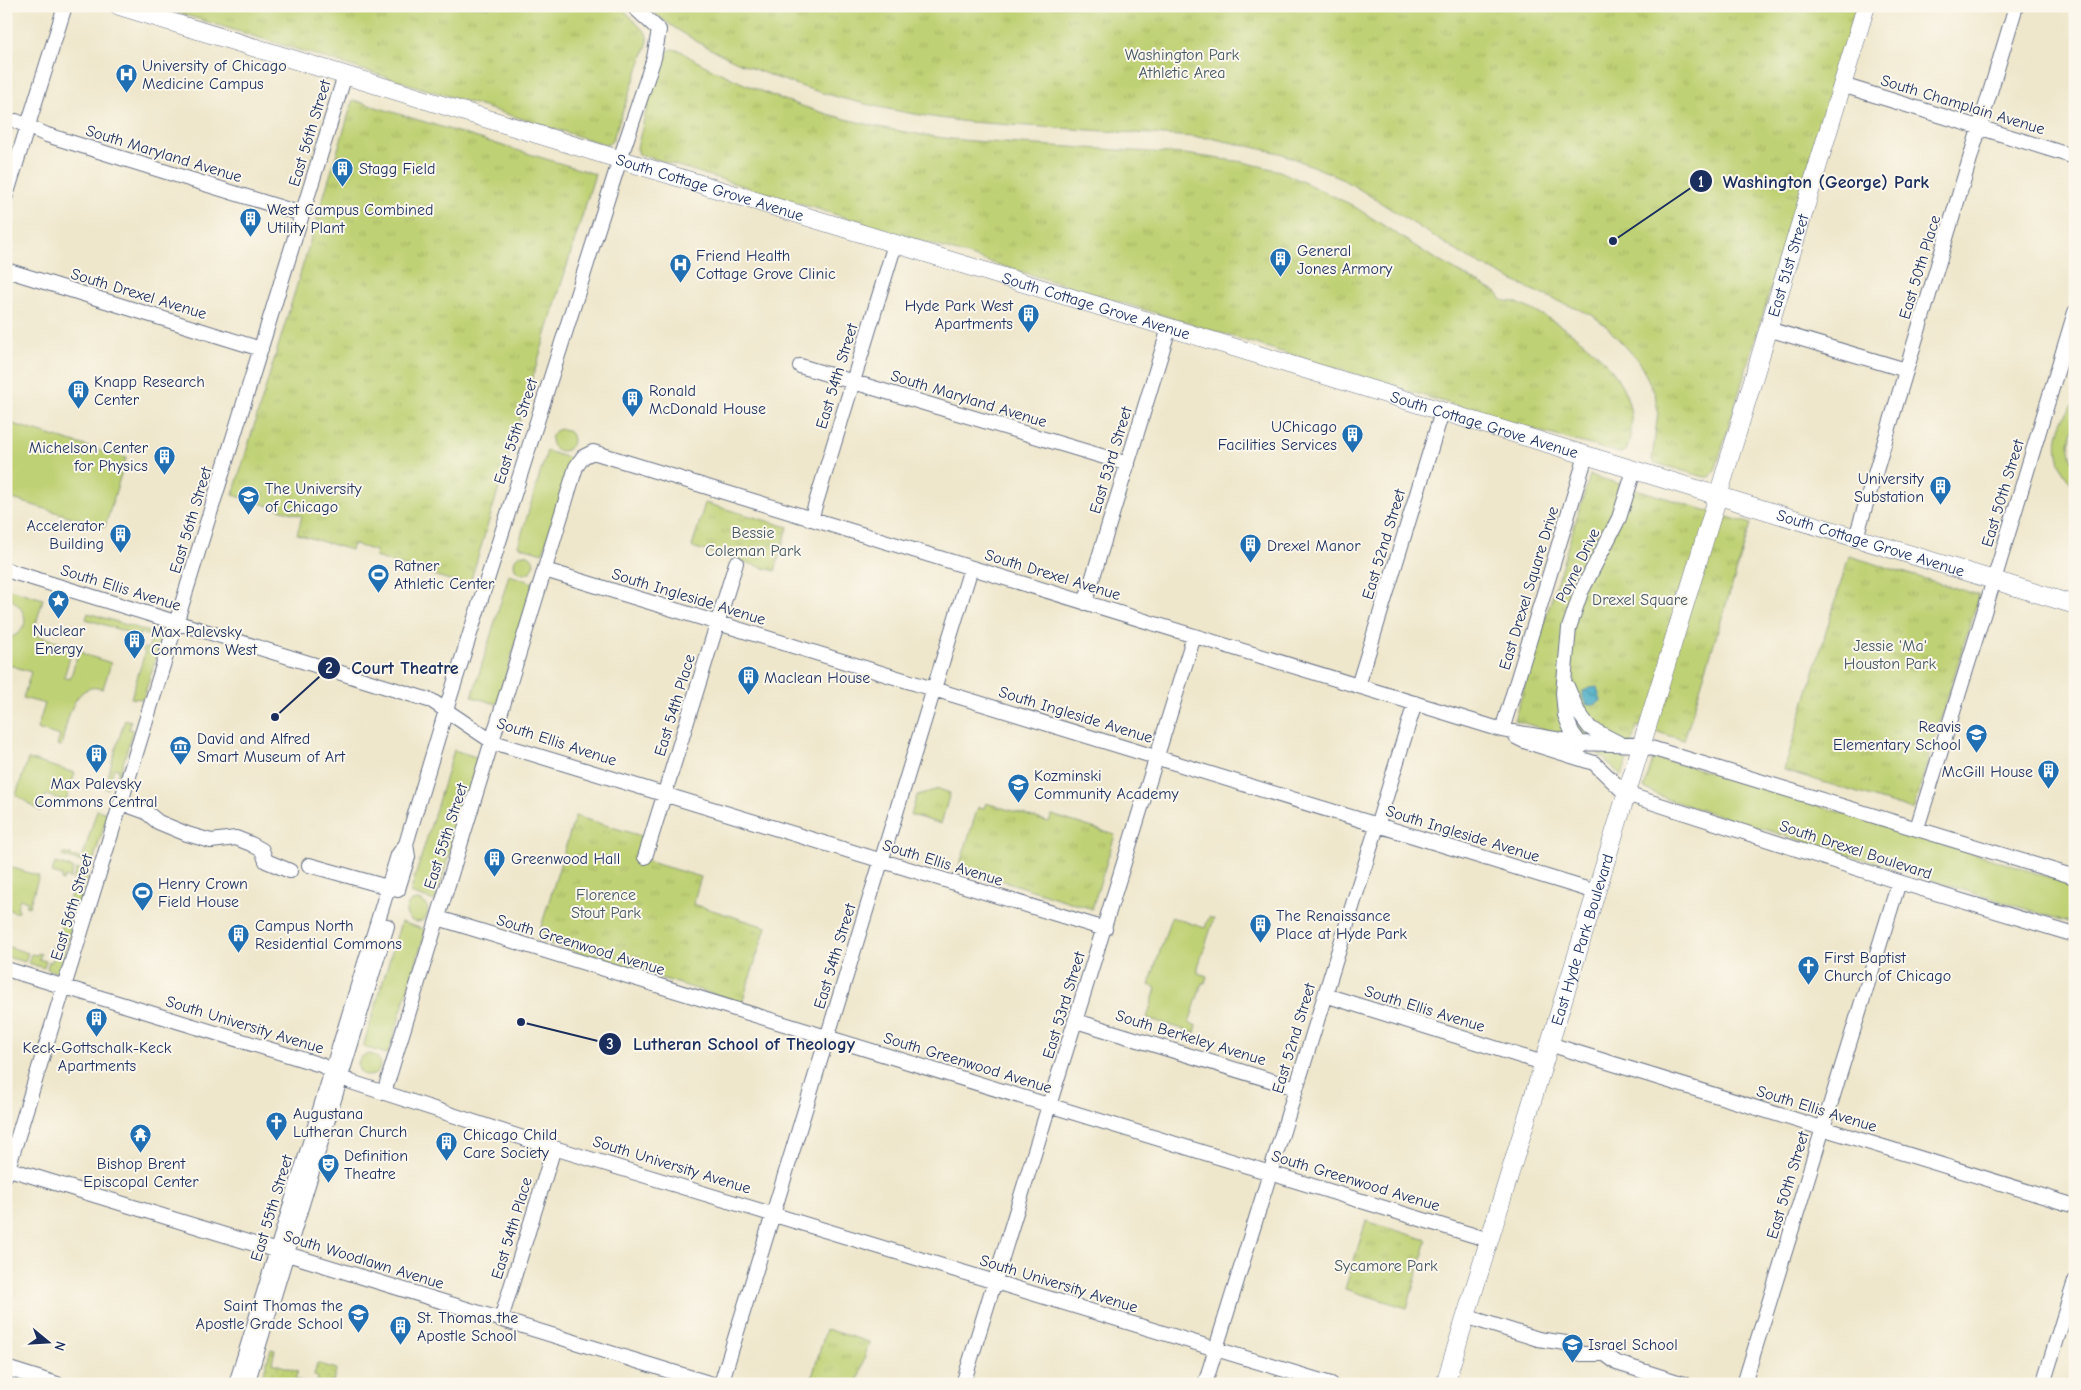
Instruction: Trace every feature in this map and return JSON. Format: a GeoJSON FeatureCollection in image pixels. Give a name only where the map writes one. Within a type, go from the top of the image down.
{"type":"FeatureCollection","features":[{"type":"Feature","properties":{"kind":"main road","name":"South Cottage Grove Avenue"},"geometry":{"type":"LineString","coordinates":[[119,6],[2075,605]]}},
{"type":"Feature","properties":{"kind":"main road","name":"East 51st Street"},"geometry":{"type":"LineString","coordinates":[[1718,496],[1866,6]]}},
{"type":"Feature","properties":{"kind":"main road","name":"East Hyde Park Boulevard"},"geometry":{"type":"LineString","coordinates":[[1445,1384],[1718,496]]}},
{"type":"Feature","properties":{"kind":"street"},"geometry":{"type":"LineString","coordinates":[[6,196],[22,124],[64,6]]}},
{"type":"Feature","properties":{"kind":"street","name":"East 55th Street"},"geometry":{"type":"LineString","coordinates":[[236,1384],[281,1252],[337,1074],[393,889],[398,855],[406,844],[446,710],[620,159],[654,58],[659,30],[633,6]]}},
{"type":"Feature","properties":{"kind":"street","name":"East 50th Place"},"geometry":{"type":"LineString","coordinates":[[1856,537],[2016,6]]}},
{"type":"Feature","properties":{"kind":"street","name":"East 56th Street"},"geometry":{"type":"LineString","coordinates":[[7,1171],[345,75]]}},
{"type":"Feature","properties":{"kind":"street","name":"South Champlain Avenue"},"geometry":{"type":"LineString","coordinates":[[1842,86],[2075,157]]}},
{"type":"Feature","properties":{"kind":"street","name":"South Maryland Avenue"},"geometry":{"type":"LineString","coordinates":[[22,124],[47,135],[302,214]]}},
{"type":"Feature","properties":{"kind":"street","name":"East 54th Street"},"geometry":{"type":"LineString","coordinates":[[810,519],[895,244]]}},
{"type":"Feature","properties":{"kind":"street","name":"South Drexel Avenue"},"geometry":{"type":"LineString","coordinates":[[6,270],[261,349]]}},
{"type":"Feature","properties":{"kind":"street","name":"East 50th Street"},"geometry":{"type":"LineString","coordinates":[[1917,828],[2075,312]]}},
{"type":"Feature","properties":{"kind":"street","name":"East 53rd Street"},"geometry":{"type":"LineString","coordinates":[[1085,602],[1169,328]]}},
{"type":"Feature","properties":{"kind":"street"},"geometry":{"type":"LineString","coordinates":[[1768,329],[1906,370]]}},
{"type":"Feature","properties":{"kind":"street","name":"South Maryland Avenue"},"geometry":{"type":"LineString","coordinates":[[800,366],[1128,464]]}},
{"type":"Feature","properties":{"kind":"street","name":"East 52nd Street"},"geometry":{"type":"LineString","coordinates":[[1358,686],[1442,412]]}},
{"type":"Feature","properties":{"kind":"street","name":"East 55th Street"},"geometry":{"type":"LineString","coordinates":[[384,1093],[576,467],[583,458],[593,452]]}},
{"type":"Feature","properties":{"kind":"street","name":"South Drexel Avenue"},"geometry":{"type":"LineString","coordinates":[[593,452],[1502,730],[1579,743],[1642,745]]}},
{"type":"Feature","properties":{"kind":"street","name":"East Drexel Square Drive"},"geometry":{"type":"LineString","coordinates":[[1502,730],[1586,456]]}},
{"type":"Feature","properties":{"kind":"street","name":"Payne Drive"},"geometry":{"type":"LineString","coordinates":[[1594,763],[1572,732],[1565,715],[1563,692],[1567,643],[1574,610],[1587,579],[1615,526],[1634,471]]}},
{"type":"Feature","properties":{"kind":"street","name":"East 54th Place"},"geometry":{"type":"LineString","coordinates":[[645,857],[736,563]]}},
{"type":"Feature","properties":{"kind":"street","name":"East 54th Street"},"geometry":{"type":"LineString","coordinates":[[721,1384],[971,568]]}},
{"type":"Feature","properties":{"kind":"street","name":"South Ellis Avenue"},"geometry":{"type":"LineString","coordinates":[[6,570],[432,701],[493,742],[1104,930]]}},
{"type":"Feature","properties":{"kind":"street","name":"South Ingleside Avenue"},"geometry":{"type":"LineString","coordinates":[[545,570],[1596,892]]}},
{"type":"Feature","properties":{"kind":"street","name":"East 53rd Street"},"geometry":{"type":"LineString","coordinates":[[963,1384],[1194,636]]}},
{"type":"Feature","properties":{"kind":"street","name":"Payne Drive"},"geometry":{"type":"LineString","coordinates":[[1565,678],[1568,692],[1578,712],[1590,728]]}},
{"type":"Feature","properties":{"kind":"street","name":"East 52nd Street"},"geometry":{"type":"LineString","coordinates":[[1205,1384],[1415,703]]}},
{"type":"Feature","properties":{"kind":"street","name":"South Drexel Avenue"},"geometry":{"type":"LineString","coordinates":[[1590,728],[1620,744]]}},
{"type":"Feature","properties":{"kind":"street","name":"South Drexel Avenue"},"geometry":{"type":"LineString","coordinates":[[1502,730],[1524,741],[1594,763],[1626,794]]}},
{"type":"Feature","properties":{"kind":"street"},"geometry":{"type":"LineString","coordinates":[[1642,745],[2075,877]]}},
{"type":"Feature","properties":{"kind":"street","name":"South Drexel Boulevard"},"geometry":{"type":"LineString","coordinates":[[1626,794],[1899,882],[2075,935]]}},
{"type":"Feature","properties":{"kind":"street"},"geometry":{"type":"LineString","coordinates":[[121,803],[146,812],[158,822],[187,834],[211,840],[236,838],[251,844],[262,850],[266,860],[290,871]]}},
{"type":"Feature","properties":{"kind":"street"},"geometry":{"type":"LineString","coordinates":[[309,865],[393,889]]}},
{"type":"Feature","properties":{"kind":"street","name":"East 50th Street"},"geometry":{"type":"LineString","coordinates":[[1744,1384],[1899,882]]}},
{"type":"Feature","properties":{"kind":"street","name":"South Greenwood Avenue"},"geometry":{"type":"LineString","coordinates":[[438,918],[1489,1240]]}},
{"type":"Feature","properties":{"kind":"street","name":"South University Avenue"},"geometry":{"type":"LineString","coordinates":[[6,969],[318,1064],[337,1074],[384,1093],[554,1148],[774,1213],[1331,1384]]}},
{"type":"Feature","properties":{"kind":"street","name":"South Ellis Avenue"},"geometry":{"type":"LineString","coordinates":[[1325,995],[1543,1063]]}},
{"type":"Feature","properties":{"kind":"street","name":"South Berkeley Avenue"},"geometry":{"type":"LineString","coordinates":[[1076,1021],[1296,1088]]}},
{"type":"Feature","properties":{"kind":"street","name":"South Ellis Avenue"},"geometry":{"type":"LineString","coordinates":[[1549,1044],[2075,1206]]}},
{"type":"Feature","properties":{"kind":"street","name":"East 54th Place"},"geometry":{"type":"LineString","coordinates":[[501,1319],[554,1148]]}},
{"type":"Feature","properties":{"kind":"street","name":"South Woodlawn Avenue"},"geometry":{"type":"LineString","coordinates":[[7,1171],[281,1252],[712,1384]]}},
{"type":"Feature","properties":{"kind":"street","name":"East 55th Street"},"geometry":{"type":"LineString","coordinates":[[247,1384],[281,1252]]}},
{"type":"Feature","properties":{"kind":"street"},"geometry":{"type":"LineString","coordinates":[[2043,1384],[2075,1281]]}},
{"type":"Feature","properties":{"kind":"street"},"geometry":{"type":"LineString","coordinates":[[1465,1316],[1538,1339],[1566,1343],[1581,1354],[1605,1354],[1616,1363],[1684,1384]]}},
{"type":"Feature","properties":{"kind":"street"},"geometry":{"type":"LineString","coordinates":[[6,1368],[57,1384]]}},
{"type":"Feature","properties":{"kind":"green space"},"geometry":{"type":"Polygon","coordinates":[[[156,6],[620,6],[646,33],[648,42],[612,141],[607,145],[156,6]]]}},
{"type":"Feature","properties":{"kind":"green space","name":"Washington Park Athletic Area"},"geometry":{"type":"Polygon","coordinates":[[[645,6],[1857,6],[1715,471],[1710,477],[1705,477],[1655,463],[1652,460],[1658,412],[1655,394],[1639,361],[1606,326],[1592,315],[1532,290],[1468,258],[1356,187],[1332,174],[1280,153],[1210,138],[968,122],[884,108],[841,98],[756,70],[716,52],[679,31],[645,6]]]}},
{"type":"Feature","properties":{"kind":"green space"},"geometry":{"type":"Polygon","coordinates":[[[672,49],[681,51],[714,70],[784,100],[845,119],[908,133],[971,141],[1184,154],[1243,162],[1280,171],[1352,205],[1435,259],[1497,293],[1502,300],[1517,303],[1539,313],[1583,342],[1603,359],[1618,379],[1628,401],[1631,425],[1626,451],[1620,453],[1542,432],[639,154],[637,148],[652,87],[664,53],[672,49]]]}},
{"type":"Feature","properties":{"kind":"green space"},"geometry":{"type":"Polygon","coordinates":[[[353,100],[595,174],[469,586],[375,557],[376,551],[353,544],[351,550],[297,534],[302,516],[233,495],[353,100]]]}},
{"type":"Feature","properties":{"kind":"green space"},"geometry":{"type":"Polygon","coordinates":[[[2075,403],[2075,425],[2069,443],[2075,467],[2075,487],[2067,478],[2062,468],[2058,457],[2057,445],[2062,423],[2075,403]]]}},
{"type":"Feature","properties":{"kind":"green space"},"geometry":{"type":"Polygon","coordinates":[[[6,422],[126,458],[105,527],[6,497],[6,422]]]}},
{"type":"Feature","properties":{"kind":"green space"},"geometry":{"type":"Polygon","coordinates":[[[562,429],[570,432],[573,440],[570,448],[562,451],[554,448],[551,440],[554,432],[562,429]]]}},
{"type":"Feature","properties":{"kind":"green space"},"geometry":{"type":"Polygon","coordinates":[[[547,451],[572,459],[543,553],[518,546],[547,451]]]}},
{"type":"Feature","properties":{"kind":"green space","name":"Drexel Square"},"geometry":{"type":"Polygon","coordinates":[[[1590,475],[1751,524],[1684,740],[1637,726],[1622,776],[1586,742],[1514,720],[1590,475]]]}},
{"type":"Feature","properties":{"kind":"green space","name":"Bessie Coleman Park"},"geometry":{"type":"Polygon","coordinates":[[[705,503],[788,527],[775,571],[692,547],[705,503]]]}},
{"type":"Feature","properties":{"kind":"green space"},"geometry":{"type":"Polygon","coordinates":[[[520,554],[528,554],[534,560],[534,568],[528,574],[520,574],[514,568],[514,560],[520,554]]]}},
{"type":"Feature","properties":{"kind":"green space","name":"Jessie 'Ma' Houston Park"},"geometry":{"type":"Polygon","coordinates":[[[1849,556],[1979,595],[1913,810],[1784,770],[1849,556]]]}},
{"type":"Feature","properties":{"kind":"green space"},"geometry":{"type":"Polygon","coordinates":[[[509,575],[534,583],[497,704],[472,697],[509,575]]]}},
{"type":"Feature","properties":{"kind":"green space"},"geometry":{"type":"Polygon","coordinates":[[[6,588],[43,599],[33,634],[73,647],[64,677],[70,679],[79,650],[83,651],[83,654],[111,663],[103,689],[93,688],[84,691],[78,697],[69,716],[61,746],[57,745],[60,736],[37,729],[45,704],[23,698],[31,672],[6,664],[6,639],[21,631],[25,619],[19,607],[6,596],[6,588]]]}},
{"type":"Feature","properties":{"kind":"green space"},"geometry":{"type":"Polygon","coordinates":[[[88,613],[163,636],[143,699],[131,698],[145,652],[143,651],[144,648],[148,649],[152,637],[140,633],[138,641],[135,640],[136,635],[86,619],[88,613]]]}},
{"type":"Feature","properties":{"kind":"green space"},"geometry":{"type":"Polygon","coordinates":[[[125,719],[131,721],[129,729],[133,730],[113,797],[111,796],[119,769],[114,768],[108,789],[104,788],[125,719]]]}},
{"type":"Feature","properties":{"kind":"green space"},"geometry":{"type":"Polygon","coordinates":[[[454,750],[479,758],[435,901],[410,893],[454,750]]]}},
{"type":"Feature","properties":{"kind":"green space"},"geometry":{"type":"Polygon","coordinates":[[[28,759],[75,773],[66,801],[46,795],[40,811],[16,795],[28,759]]]}},
{"type":"Feature","properties":{"kind":"green space"},"geometry":{"type":"Polygon","coordinates":[[[1653,759],[1683,764],[2075,885],[2075,924],[1669,800],[1644,788],[1653,759]]]}},
{"type":"Feature","properties":{"kind":"green space"},"geometry":{"type":"Polygon","coordinates":[[[939,789],[950,793],[941,824],[911,815],[917,795],[939,789]]]}},
{"type":"Feature","properties":{"kind":"green space"},"geometry":{"type":"Polygon","coordinates":[[[986,803],[1049,822],[1052,815],[1115,835],[1092,909],[959,867],[978,807],[984,808],[986,803]]]}},
{"type":"Feature","properties":{"kind":"green space"},"geometry":{"type":"Polygon","coordinates":[[[97,810],[108,813],[92,865],[62,856],[63,853],[69,855],[70,853],[72,856],[82,859],[97,810]]]}},
{"type":"Feature","properties":{"kind":"green space","name":"Florence Stout Park"},"geometry":{"type":"Polygon","coordinates":[[[575,816],[645,837],[639,859],[701,877],[693,904],[766,927],[742,1003],[537,940],[575,816]]]}},
{"type":"Feature","properties":{"kind":"green space"},"geometry":{"type":"Polygon","coordinates":[[[55,863],[73,868],[70,879],[65,877],[63,881],[61,880],[62,876],[52,873],[55,863]]]}},
{"type":"Feature","properties":{"kind":"green space"},"geometry":{"type":"Polygon","coordinates":[[[10,867],[39,876],[29,907],[26,906],[28,901],[20,899],[17,908],[19,909],[18,913],[6,909],[6,880],[10,867]]]}},
{"type":"Feature","properties":{"kind":"green space"},"geometry":{"type":"Polygon","coordinates":[[[76,869],[89,873],[59,969],[56,972],[47,969],[49,961],[52,962],[56,950],[52,948],[53,945],[55,946],[75,881],[73,880],[76,869]]]}},
{"type":"Feature","properties":{"kind":"green space"},"geometry":{"type":"Polygon","coordinates":[[[417,900],[427,907],[428,911],[421,921],[417,922],[407,915],[406,911],[413,901],[417,900]]]}},
{"type":"Feature","properties":{"kind":"green space"},"geometry":{"type":"Polygon","coordinates":[[[1171,917],[1205,928],[1209,917],[1214,919],[1198,967],[1198,973],[1207,976],[1205,983],[1202,983],[1189,1023],[1197,1026],[1195,1033],[1147,1018],[1156,988],[1149,985],[1171,917]]]}},
{"type":"Feature","properties":{"kind":"green space"},"geometry":{"type":"Polygon","coordinates":[[[401,922],[426,930],[388,1054],[363,1047],[401,922]]]}},
{"type":"Feature","properties":{"kind":"green space"},"geometry":{"type":"Polygon","coordinates":[[[6,946],[28,953],[25,962],[7,957],[6,946]]]}},
{"type":"Feature","properties":{"kind":"green space"},"geometry":{"type":"Polygon","coordinates":[[[38,953],[41,954],[39,959],[46,961],[44,968],[28,963],[31,954],[37,955],[38,953]]]}},
{"type":"Feature","properties":{"kind":"green space"},"geometry":{"type":"Polygon","coordinates":[[[369,1054],[379,1061],[380,1065],[373,1075],[369,1076],[359,1069],[358,1065],[365,1055],[369,1054]]]}},
{"type":"Feature","properties":{"kind":"green space","name":"Sycamore Park"},"geometry":{"type":"Polygon","coordinates":[[[1366,1221],[1427,1240],[1407,1308],[1345,1289],[1366,1221]]]}},
{"type":"Feature","properties":{"kind":"green space"},"geometry":{"type":"Polygon","coordinates":[[[826,1329],[869,1342],[857,1384],[810,1384],[826,1329]]]}},
{"type":"Feature","properties":{"kind":"green space"},"geometry":{"type":"Polygon","coordinates":[[[271,1349],[275,1350],[272,1363],[298,1371],[295,1379],[309,1384],[260,1384],[271,1349]]]}},
{"type":"Feature","properties":{"kind":"green space"},"geometry":{"type":"Polygon","coordinates":[[[317,1363],[337,1369],[333,1382],[311,1384],[317,1382],[318,1378],[314,1375],[317,1363]]]}},
{"type":"Feature","properties":{"kind":"water"},"geometry":{"type":"Polygon","coordinates":[[[1597,687],[1601,701],[1594,705],[1587,705],[1583,698],[1583,691],[1597,687]]]}},
{"type":"Feature","properties":{"kind":"place","name":"University of Chicago Medicine Campus"},"geometry":{"type":"Point","coordinates":[126,93]}},
{"type":"Feature","properties":{"kind":"place","name":"Stagg Field"},"geometry":{"type":"Point","coordinates":[343,187]}},
{"type":"Feature","properties":{"kind":"place","name":"West Campus Combined Utility Plant"},"geometry":{"type":"Point","coordinates":[251,237]}},
{"type":"Feature","properties":{"kind":"place","name":"Washington (George) Park"},"geometry":{"type":"Point","coordinates":[1613,241]}},
{"type":"Feature","properties":{"kind":"place","name":"General Jones Armory"},"geometry":{"type":"Point","coordinates":[1281,278]}},
{"type":"Feature","properties":{"kind":"place","name":"Friend Health Cottage Grove Clinic"},"geometry":{"type":"Point","coordinates":[680,283]}},
{"type":"Feature","properties":{"kind":"place","name":"Hyde Park West Apartments"},"geometry":{"type":"Point","coordinates":[1029,333]}},
{"type":"Feature","properties":{"kind":"place","name":"Knapp Research Center"},"geometry":{"type":"Point","coordinates":[78,409]}},
{"type":"Feature","properties":{"kind":"place","name":"Ronald McDonald House"},"geometry":{"type":"Point","coordinates":[633,418]}},
{"type":"Feature","properties":{"kind":"place","name":"UChicago Facilities Services"},"geometry":{"type":"Point","coordinates":[1353,454]}},
{"type":"Feature","properties":{"kind":"place","name":"Michelson Center for Physics"},"geometry":{"type":"Point","coordinates":[164,475]}},
{"type":"Feature","properties":{"kind":"place","name":"University Substation"},"geometry":{"type":"Point","coordinates":[1940,506]}},
{"type":"Feature","properties":{"kind":"place","name":"The University of Chicago"},"geometry":{"type":"Point","coordinates":[249,516]}},
{"type":"Feature","properties":{"kind":"place","name":"Accelerator Building"},"geometry":{"type":"Point","coordinates":[120,553]}},
{"type":"Feature","properties":{"kind":"place","name":"Drexel Manor"},"geometry":{"type":"Point","coordinates":[1251,564]}},
{"type":"Feature","properties":{"kind":"place","name":"Ratner Athletic Center"},"geometry":{"type":"Point","coordinates":[378,593]}},
{"type":"Feature","properties":{"kind":"place","name":"Nuclear Energy"},"geometry":{"type":"Point","coordinates":[59,620]}},
{"type":"Feature","properties":{"kind":"place","name":"Max Palevsky Commons West"},"geometry":{"type":"Point","coordinates":[135,659]}},
{"type":"Feature","properties":{"kind":"place","name":"Maclean House"},"geometry":{"type":"Point","coordinates":[748,696]}},
{"type":"Feature","properties":{"kind":"place","name":"Court Theatre"},"geometry":{"type":"Point","coordinates":[275,717]}},
{"type":"Feature","properties":{"kind":"place","name":"Reavis Elementary School"},"geometry":{"type":"Point","coordinates":[1977,754]}},
{"type":"Feature","properties":{"kind":"place","name":"David and Alfred Smart Museum of Art"},"geometry":{"type":"Point","coordinates":[181,766]}},
{"type":"Feature","properties":{"kind":"place","name":"Max Palevsky Commons Central"},"geometry":{"type":"Point","coordinates":[96,773]}},
{"type":"Feature","properties":{"kind":"place","name":"McGill House"},"geometry":{"type":"Point","coordinates":[2049,790]}},
{"type":"Feature","properties":{"kind":"place","name":"Kozminski Community Academy"},"geometry":{"type":"Point","coordinates":[1018,803]}},
{"type":"Feature","properties":{"kind":"place","name":"Greenwood Hall"},"geometry":{"type":"Point","coordinates":[495,877]}},
{"type":"Feature","properties":{"kind":"place","name":"Henry Crown Field House"},"geometry":{"type":"Point","coordinates":[142,911]}},
{"type":"Feature","properties":{"kind":"place","name":"The Renaissance Place at Hyde Park"},"geometry":{"type":"Point","coordinates":[1260,943]}},
{"type":"Feature","properties":{"kind":"place","name":"Campus North Residential Commons"},"geometry":{"type":"Point","coordinates":[239,953]}},
{"type":"Feature","properties":{"kind":"place","name":"First Baptist Church of Chicago"},"geometry":{"type":"Point","coordinates":[1808,985]}},
{"type":"Feature","properties":{"kind":"place","name":"Lutheran School of Theology"},"geometry":{"type":"Point","coordinates":[521,1022]}},
{"type":"Feature","properties":{"kind":"place","name":"Keck-Gottschalk-Keck Apartments"},"geometry":{"type":"Point","coordinates":[97,1037]}},
{"type":"Feature","properties":{"kind":"place","name":"Augustana Lutheran Church"},"geometry":{"type":"Point","coordinates":[277,1141]}},
{"type":"Feature","properties":{"kind":"place","name":"Bishop Brent Episcopal Center"},"geometry":{"type":"Point","coordinates":[141,1153]}},
{"type":"Feature","properties":{"kind":"place","name":"Chicago Child Care Society"},"geometry":{"type":"Point","coordinates":[447,1162]}},
{"type":"Feature","properties":{"kind":"place","name":"Definition Theatre"},"geometry":{"type":"Point","coordinates":[328,1183]}},
{"type":"Feature","properties":{"kind":"place","name":"Saint Thomas the Apostle Grade School"},"geometry":{"type":"Point","coordinates":[359,1333]}},
{"type":"Feature","properties":{"kind":"place","name":"St. Thomas the Apostle School"},"geometry":{"type":"Point","coordinates":[401,1345]}},
{"type":"Feature","properties":{"kind":"place","name":"Israel School"},"geometry":{"type":"Point","coordinates":[1572,1363]}}]}
